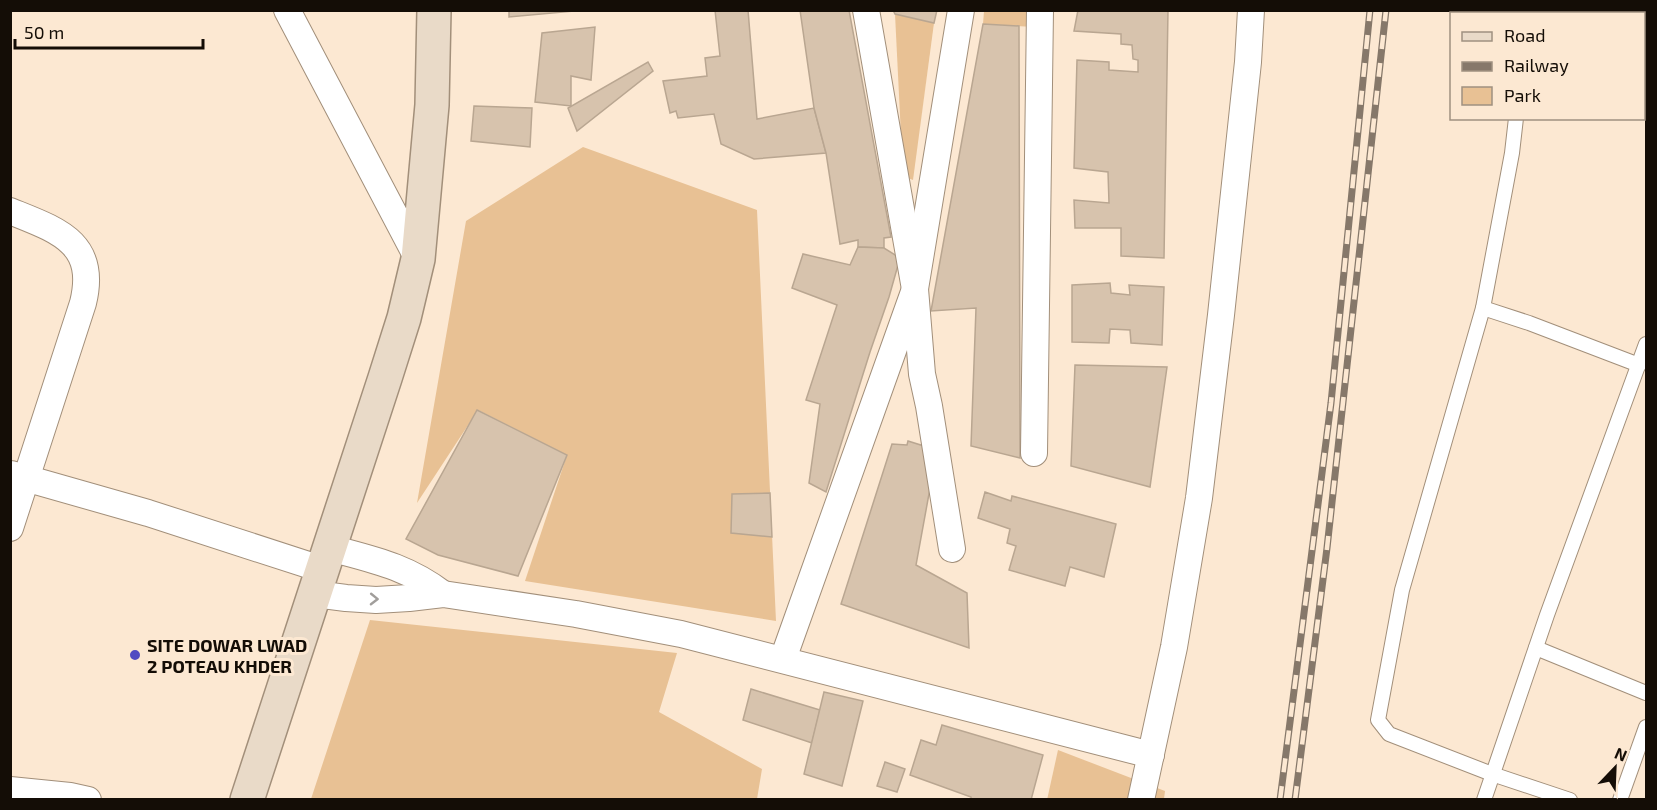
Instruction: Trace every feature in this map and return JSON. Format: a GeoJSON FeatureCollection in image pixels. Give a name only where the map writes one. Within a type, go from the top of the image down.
{"type":"FeatureCollection","features":[{"type":"Feature","properties":{"kind":"main road"},"geometry":{"type":"LineString","coordinates":[[247,800],[404,318],[418,259],[432,105],[434,10]]}},
{"type":"Feature","properties":{"kind":"street"},"geometry":{"type":"LineString","coordinates":[[287,10],[418,259]]}},
{"type":"Feature","properties":{"kind":"street"},"geometry":{"type":"LineString","coordinates":[[866,10],[915,289],[922,374],[952,549]]}},
{"type":"Feature","properties":{"kind":"street"},"geometry":{"type":"LineString","coordinates":[[783,659],[915,289],[961,10]]}},
{"type":"Feature","properties":{"kind":"street"},"geometry":{"type":"LineString","coordinates":[[1034,453],[1040,10]]}},
{"type":"Feature","properties":{"kind":"street"},"geometry":{"type":"LineString","coordinates":[[1141,800],[1174,647],[1199,498],[1248,62],[1251,10]]}},
{"type":"Feature","properties":{"kind":"street"},"geometry":{"type":"LineString","coordinates":[[10,211],[52,228],[63,235],[80,254],[87,278],[83,303],[18,476],[10,528]]}},
{"type":"Feature","properties":{"kind":"street"},"geometry":{"type":"LineString","coordinates":[[18,476],[148,513],[323,571],[389,564],[426,581],[443,594]]}},
{"type":"Feature","properties":{"kind":"street"},"geometry":{"type":"LineString","coordinates":[[323,571],[346,598],[376,600],[443,594],[576,614],[681,634],[1151,755]]}},
{"type":"Feature","properties":{"kind":"street"},"geometry":{"type":"LineString","coordinates":[[10,790],[88,800]]}},
{"type":"Feature","properties":{"kind":"lane"},"geometry":{"type":"LineString","coordinates":[[1516,120],[1512,153],[1483,308],[1402,590],[1378,720],[1389,734],[1492,774],[1570,800]]}},
{"type":"Feature","properties":{"kind":"lane"},"geometry":{"type":"LineString","coordinates":[[1483,308],[1639,365]]}},
{"type":"Feature","properties":{"kind":"lane"},"geometry":{"type":"LineString","coordinates":[[1484,800],[1536,648],[1647,344]]}},
{"type":"Feature","properties":{"kind":"lane"},"geometry":{"type":"LineString","coordinates":[[1536,648],[1647,693]]}},
{"type":"Feature","properties":{"kind":"lane"},"geometry":{"type":"LineString","coordinates":[[1620,800],[1647,727]]}},
{"type":"Feature","properties":{"kind":"green space"},"geometry":{"type":"Polygon","coordinates":[[[984,11],[1032,11],[1034,27],[983,24],[984,11]]]}},
{"type":"Feature","properties":{"kind":"green space"},"geometry":{"type":"Polygon","coordinates":[[[895,14],[934,23],[913,180],[903,176],[895,14]]]}},
{"type":"Feature","properties":{"kind":"green space"},"geometry":{"type":"Polygon","coordinates":[[[583,147],[757,210],[776,621],[525,581],[567,455],[478,410],[417,503],[466,221],[583,147]]]}},
{"type":"Feature","properties":{"kind":"green space"},"geometry":{"type":"Polygon","coordinates":[[[370,620],[677,653],[659,712],[762,769],[757,799],[311,799],[370,620]]]}},
{"type":"Feature","properties":{"kind":"green space"},"geometry":{"type":"Polygon","coordinates":[[[1058,750],[1165,791],[1164,799],[1047,800],[1058,750]]]}},
{"type":"Feature","properties":{"kind":"building"},"geometry":{"type":"Polygon","coordinates":[[[509,10],[585,10],[509,17],[509,10]]]}},
{"type":"Feature","properties":{"kind":"building"},"geometry":{"type":"Polygon","coordinates":[[[715,10],[748,10],[757,119],[814,108],[826,153],[754,159],[721,144],[714,114],[678,118],[676,111],[670,113],[663,81],[707,76],[705,58],[720,56],[715,10]]]}},
{"type":"Feature","properties":{"kind":"building"},"geometry":{"type":"Polygon","coordinates":[[[800,10],[849,10],[891,237],[884,238],[884,248],[858,247],[858,240],[840,244],[826,153],[814,108],[800,10]]]}},
{"type":"Feature","properties":{"kind":"building"},"geometry":{"type":"Polygon","coordinates":[[[893,10],[937,10],[934,23],[895,14],[893,10]]]}},
{"type":"Feature","properties":{"kind":"building"},"geometry":{"type":"Polygon","coordinates":[[[1078,10],[1168,10],[1164,258],[1121,256],[1121,228],[1075,228],[1074,200],[1109,203],[1108,172],[1074,168],[1077,60],[1109,62],[1109,70],[1138,72],[1138,60],[1133,59],[1132,45],[1121,44],[1121,34],[1074,31],[1078,10]]]}},
{"type":"Feature","properties":{"kind":"building"},"geometry":{"type":"Polygon","coordinates":[[[983,24],[1019,26],[1020,458],[971,446],[976,308],[931,311],[983,24]]]}},
{"type":"Feature","properties":{"kind":"building"},"geometry":{"type":"Polygon","coordinates":[[[595,27],[591,80],[571,76],[571,106],[535,102],[542,33],[595,27]]]}},
{"type":"Feature","properties":{"kind":"building"},"geometry":{"type":"Polygon","coordinates":[[[648,62],[653,71],[577,131],[568,108],[648,62]]]}},
{"type":"Feature","properties":{"kind":"building"},"geometry":{"type":"Polygon","coordinates":[[[474,106],[532,108],[530,147],[471,141],[474,106]]]}},
{"type":"Feature","properties":{"kind":"building"},"geometry":{"type":"Polygon","coordinates":[[[858,247],[884,248],[900,258],[826,492],[809,483],[820,404],[806,400],[837,305],[792,288],[803,254],[850,265],[858,247]]]}},
{"type":"Feature","properties":{"kind":"building"},"geometry":{"type":"Polygon","coordinates":[[[1110,283],[1111,293],[1130,295],[1129,285],[1164,287],[1162,345],[1131,343],[1130,330],[1110,329],[1109,343],[1072,342],[1072,285],[1110,283]]]}},
{"type":"Feature","properties":{"kind":"building"},"geometry":{"type":"Polygon","coordinates":[[[1075,365],[1167,367],[1150,487],[1071,466],[1075,365]]]}},
{"type":"Feature","properties":{"kind":"building"},"geometry":{"type":"Polygon","coordinates":[[[477,410],[567,455],[518,576],[438,555],[406,539],[477,410]]]}},
{"type":"Feature","properties":{"kind":"building"},"geometry":{"type":"Polygon","coordinates":[[[908,441],[927,447],[935,461],[916,565],[967,593],[969,648],[841,604],[892,444],[907,445],[908,441]]]}},
{"type":"Feature","properties":{"kind":"building"},"geometry":{"type":"Polygon","coordinates":[[[985,492],[1011,501],[1012,496],[1116,524],[1104,577],[1070,567],[1065,586],[1009,570],[1016,546],[1007,543],[1010,529],[978,518],[985,492]]]}},
{"type":"Feature","properties":{"kind":"building"},"geometry":{"type":"Polygon","coordinates":[[[770,493],[772,537],[731,533],[732,494],[770,493]]]}},
{"type":"Feature","properties":{"kind":"building"},"geometry":{"type":"Polygon","coordinates":[[[751,689],[820,710],[812,743],[743,720],[751,689]]]}},
{"type":"Feature","properties":{"kind":"building"},"geometry":{"type":"Polygon","coordinates":[[[824,692],[863,701],[842,786],[804,774],[824,692]]]}},
{"type":"Feature","properties":{"kind":"building"},"geometry":{"type":"Polygon","coordinates":[[[942,725],[1043,755],[1031,800],[971,800],[971,797],[910,775],[921,740],[936,745],[942,725]]]}},
{"type":"Feature","properties":{"kind":"building"},"geometry":{"type":"Polygon","coordinates":[[[885,762],[905,769],[897,792],[877,786],[885,762]]]}},
{"type":"Feature","properties":{"kind":"railway"},"geometry":{"type":"LineString","coordinates":[[1280,800],[1331,403],[1370,10]]}},
{"type":"Feature","properties":{"kind":"railway"},"geometry":{"type":"LineString","coordinates":[[1295,800],[1327,548],[1386,10]]}},
{"type":"Feature","properties":{"kind":"place","name":"SITE DOWAR LWAD 2 POTEAU KHDER"},"geometry":{"type":"Point","coordinates":[135,655]}}]}
